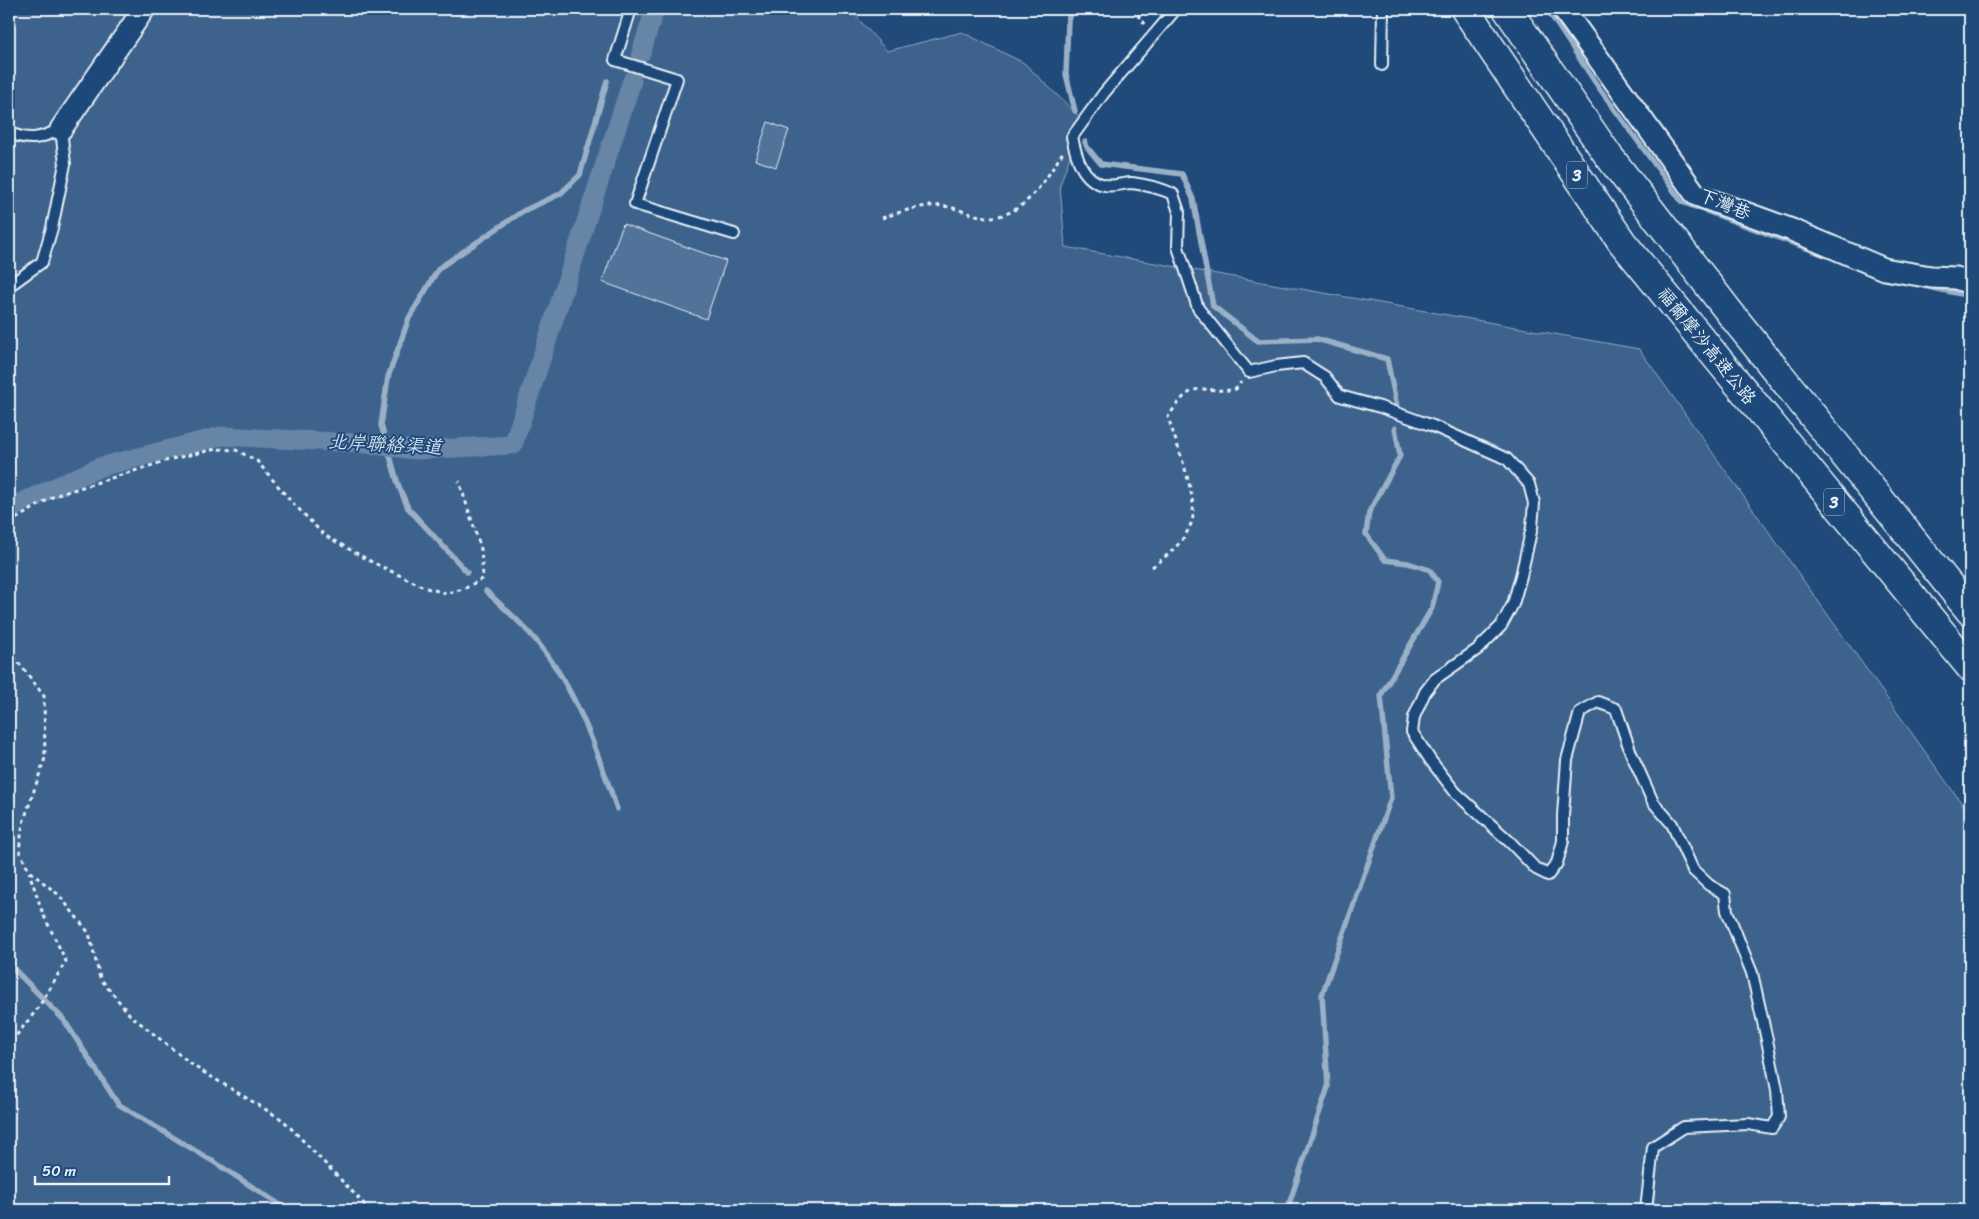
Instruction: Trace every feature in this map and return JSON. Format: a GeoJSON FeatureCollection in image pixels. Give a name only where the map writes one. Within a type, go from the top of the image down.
{"type":"FeatureCollection","features":[{"type":"Feature","properties":{"kind":"highway","name":"福爾摩沙高速公路"},"geometry":{"type":"LineString","coordinates":[[1465,9],[1622,242],[1970,667]]}},
{"type":"Feature","properties":{"kind":"highway","name":"3"},"geometry":{"type":"LineString","coordinates":[[1507,9],[1608,155],[1730,313],[1970,611]]}},
{"type":"Feature","properties":{"kind":"street"},"geometry":{"type":"LineString","coordinates":[[61,130],[144,9]]}},
{"type":"Feature","properties":{"kind":"street","name":"下灣巷"},"geometry":{"type":"LineString","coordinates":[[1563,9],[1696,195],[1792,230],[1884,268],[1931,277],[1956,278],[1970,283]]}},
{"type":"Feature","properties":{"kind":"lane"},"geometry":{"type":"LineString","coordinates":[[631,9],[615,60],[677,79],[635,204],[734,234]]}},
{"type":"Feature","properties":{"kind":"lane"},"geometry":{"type":"LineString","coordinates":[[1176,9],[1104,93],[1072,137],[1077,160],[1088,176],[1105,185],[1130,183],[1157,187],[1173,194],[1180,212],[1178,247],[1198,308],[1249,372],[1303,363],[1325,377],[1340,396],[1389,410],[1433,426],[1507,459],[1529,484],[1534,503],[1527,553],[1513,604],[1501,626],[1478,649],[1436,679],[1425,692],[1414,717],[1412,732],[1431,761],[1456,793],[1511,843],[1536,869],[1548,875],[1557,863],[1563,841],[1567,760],[1573,732],[1580,712],[1598,702],[1616,709],[1631,754],[1654,802],[1672,824],[1693,870],[1709,885],[1725,894],[1727,911],[1752,973],[1777,1090],[1779,1117],[1772,1128],[1748,1124],[1684,1127],[1653,1147],[1646,1210]]}},
{"type":"Feature","properties":{"kind":"lane"},"geometry":{"type":"LineString","coordinates":[[1382,65],[1383,9]]}},
{"type":"Feature","properties":{"kind":"lane"},"geometry":{"type":"LineString","coordinates":[[9,129],[10,133],[23,139],[42,138],[61,130],[65,164],[52,228],[42,262],[9,286]]}},
{"type":"Feature","properties":{"kind":"path"},"geometry":{"type":"LineString","coordinates":[[1132,9],[1154,34]]}},
{"type":"Feature","properties":{"kind":"path"},"geometry":{"type":"LineString","coordinates":[[882,218],[921,207],[943,206],[990,218],[1019,209],[1048,176],[1072,137]]}},
{"type":"Feature","properties":{"kind":"path"},"geometry":{"type":"LineString","coordinates":[[1152,567],[1171,553],[1184,538],[1192,520],[1193,500],[1168,418],[1187,394],[1199,389],[1222,392],[1236,388],[1249,372]]}},
{"type":"Feature","properties":{"kind":"path"},"geometry":{"type":"LineString","coordinates":[[9,523],[54,496],[172,459],[216,449],[236,450],[257,461],[289,499],[324,535],[426,588],[446,593],[464,589],[483,578],[481,549],[460,481]]}},
{"type":"Feature","properties":{"kind":"path"},"geometry":{"type":"LineString","coordinates":[[9,650],[44,696],[45,758],[23,823],[19,850],[43,914],[66,961],[38,1008],[16,1036],[9,1038]]}},
{"type":"Feature","properties":{"kind":"path"},"geometry":{"type":"LineString","coordinates":[[28,872],[59,895],[89,933],[100,978],[130,1015],[195,1067],[283,1120],[370,1210]]}},
{"type":"Feature","properties":{"kind":"shaded area"},"geometry":{"type":"Polygon","coordinates":[[[9,9],[837,9],[854,14],[887,51],[962,32],[1024,63],[1083,120],[1060,185],[1065,247],[1639,349],[1970,815],[1970,1210],[9,1210],[9,9]]]}},
{"type":"Feature","properties":{"kind":"building"},"geometry":{"type":"Polygon","coordinates":[[[768,122],[789,130],[776,167],[755,160],[768,122]]]}},
{"type":"Feature","properties":{"kind":"building"},"geometry":{"type":"Polygon","coordinates":[[[623,224],[726,261],[706,319],[602,282],[623,224]]]}},
{"type":"Feature","properties":{"kind":"waterway","name":"北岸聯絡渠道"},"geometry":{"type":"LineString","coordinates":[[641,53],[655,9]]}},
{"type":"Feature","properties":{"kind":"waterway"},"geometry":{"type":"LineString","coordinates":[[1072,9],[1068,20],[1066,74],[1075,111]]}},
{"type":"Feature","properties":{"kind":"waterway"},"geometry":{"type":"LineString","coordinates":[[1547,9],[1597,85],[1682,202],[1825,255]]}},
{"type":"Feature","properties":{"kind":"waterway"},"geometry":{"type":"LineString","coordinates":[[467,572],[408,508],[398,484],[381,425],[388,377],[409,318],[439,268],[523,211],[560,194],[580,175],[607,81]]}},
{"type":"Feature","properties":{"kind":"waterway","name":"北岸聯絡渠道"},"geometry":{"type":"LineString","coordinates":[[9,511],[20,503],[100,467],[221,436],[357,443],[416,450],[513,445],[632,81]]}},
{"type":"Feature","properties":{"kind":"waterway"},"geometry":{"type":"LineString","coordinates":[[1085,142],[1101,164],[1182,174],[1193,199],[1213,306],[1258,341],[1317,339],[1387,359],[1397,407]]}},
{"type":"Feature","properties":{"kind":"waterway"},"geometry":{"type":"LineString","coordinates":[[1924,286],[1970,296]]}},
{"type":"Feature","properties":{"kind":"waterway"},"geometry":{"type":"LineString","coordinates":[[1287,1210],[1328,1087],[1322,995],[1391,798],[1381,695],[1432,608],[1438,582],[1430,570],[1408,563],[1385,560],[1366,534],[1369,512],[1400,456],[1395,428]]}},
{"type":"Feature","properties":{"kind":"waterway"},"geometry":{"type":"LineString","coordinates":[[486,591],[532,636],[564,681],[585,722],[617,809]]}},
{"type":"Feature","properties":{"kind":"waterway"},"geometry":{"type":"LineString","coordinates":[[9,964],[64,1020],[118,1104],[214,1162],[288,1210]]}}]}
